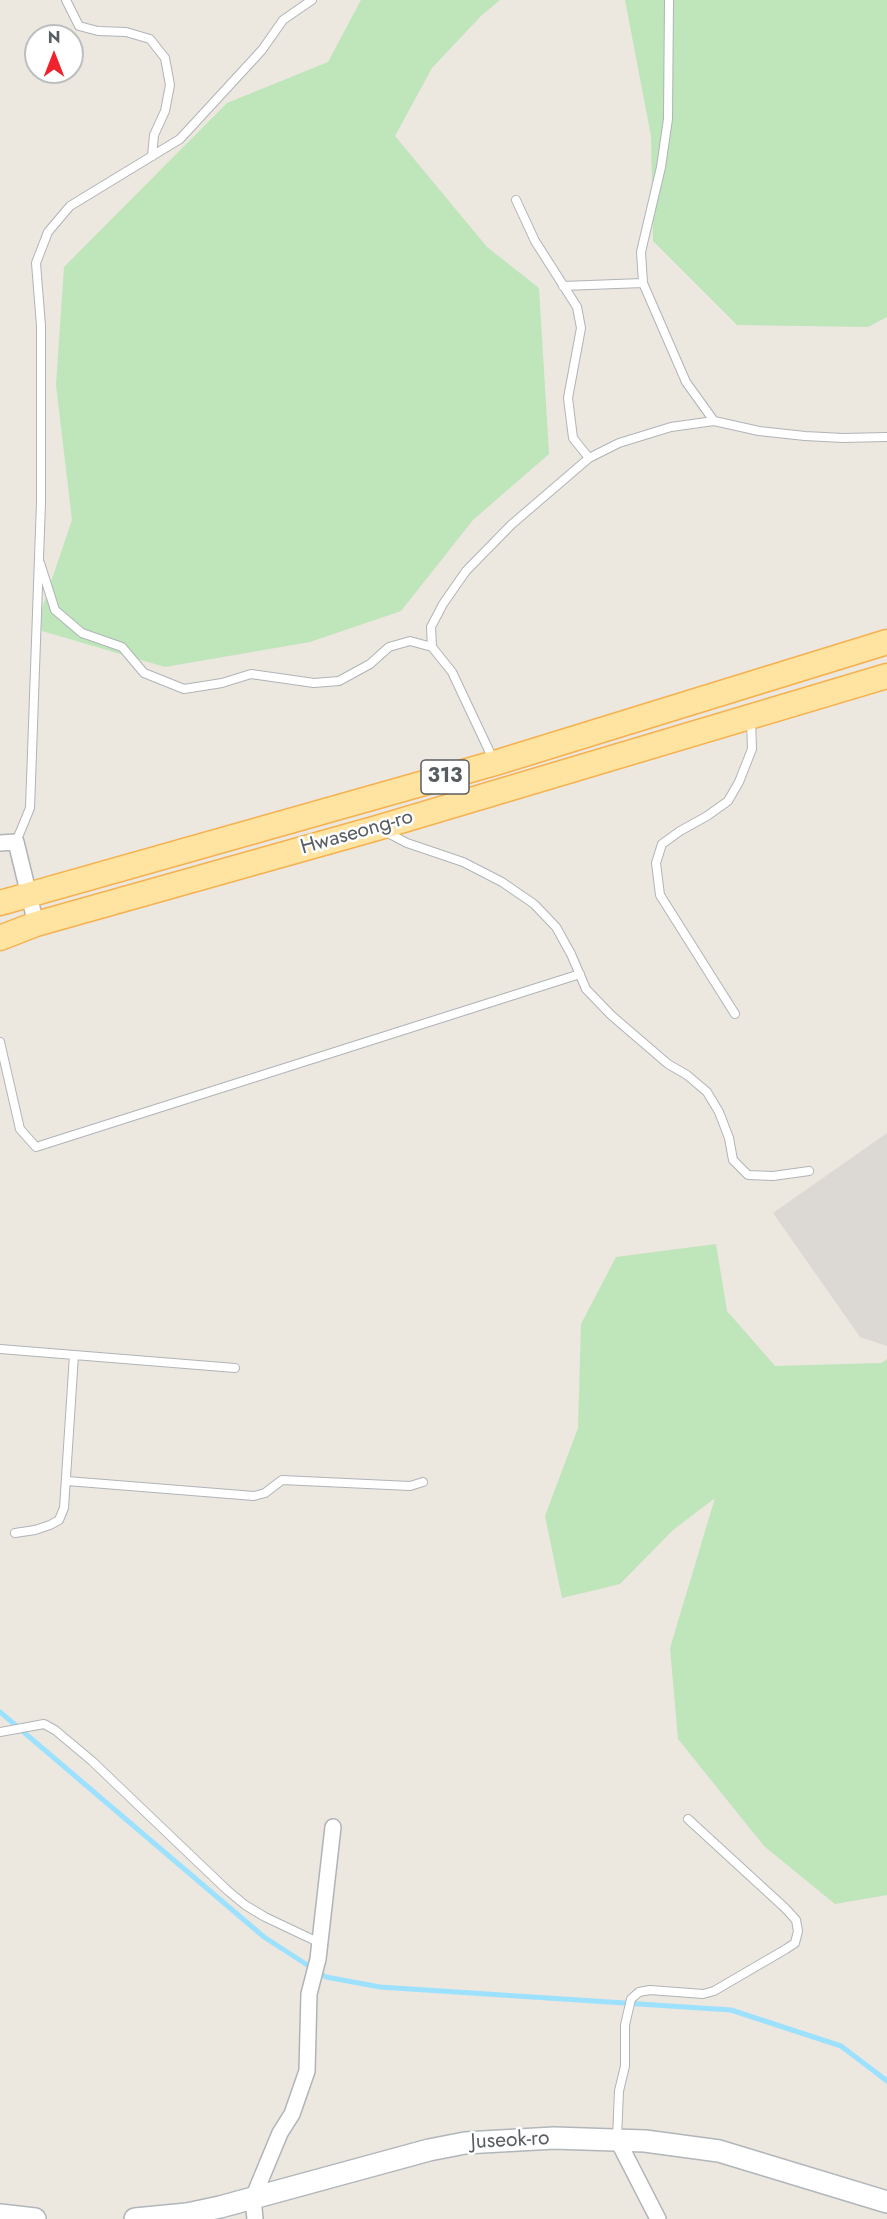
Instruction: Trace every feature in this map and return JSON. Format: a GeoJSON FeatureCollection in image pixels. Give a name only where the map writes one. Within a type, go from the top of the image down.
{"type":"FeatureCollection","features":[{"type":"Feature","properties":{"kind":"main road","name":"Hwaseong-ro"},"geometry":{"type":"LineString","coordinates":[[0,903],[495,763],[887,642]]}},
{"type":"Feature","properties":{"kind":"main road","name":"Hwaseong-ro"},"geometry":{"type":"LineString","coordinates":[[0,938],[36,924],[377,828],[887,676]]}},
{"type":"Feature","properties":{"kind":"main road","name":"Juseok-ro"},"geometry":{"type":"LineString","coordinates":[[135,2219],[254,2209],[395,2158],[465,2143],[554,2138],[617,2139],[719,2151],[887,2202]]}},
{"type":"Feature","properties":{"kind":"main road"},"geometry":{"type":"LineString","coordinates":[[5,2217],[35,2219]]}},
{"type":"Feature","properties":{"kind":"street"},"geometry":{"type":"LineString","coordinates":[[8,843],[29,895],[36,924]]}},
{"type":"Feature","properties":{"kind":"street"},"geometry":{"type":"LineString","coordinates":[[254,2209],[280,2133],[292,2114],[307,2071],[309,1994],[318,1959],[333,1827]]}},
{"type":"Feature","properties":{"kind":"street"},"geometry":{"type":"LineString","coordinates":[[617,2139],[658,2219]]}},
{"type":"Feature","properties":{"kind":"lane"},"geometry":{"type":"LineString","coordinates":[[66,0],[80,26],[98,31],[126,32],[150,39],[165,58],[170,85],[165,111],[154,135],[152,156]]}},
{"type":"Feature","properties":{"kind":"lane"},"geometry":{"type":"LineString","coordinates":[[8,843],[30,808],[41,502],[41,326],[36,263],[48,232],[70,206],[180,139],[262,50],[283,20],[312,0]]}},
{"type":"Feature","properties":{"kind":"lane"},"geometry":{"type":"LineString","coordinates":[[669,0],[668,119],[661,168],[641,252],[642,283],[686,382],[714,421]]}},
{"type":"Feature","properties":{"kind":"lane"},"geometry":{"type":"LineString","coordinates":[[516,200],[535,241],[577,307],[581,328],[573,360],[568,399],[573,438],[589,458]]}},
{"type":"Feature","properties":{"kind":"lane"},"geometry":{"type":"LineString","coordinates":[[563,286],[642,283]]}},
{"type":"Feature","properties":{"kind":"lane"},"geometry":{"type":"LineString","coordinates":[[495,763],[452,672],[432,647],[431,627],[443,604],[466,571],[511,525],[589,458],[619,443],[671,427],[714,421],[759,431],[805,436],[887,437]]}},
{"type":"Feature","properties":{"kind":"lane"},"geometry":{"type":"LineString","coordinates":[[38,559],[55,610],[82,633],[122,647],[144,673],[184,689],[222,683],[251,674],[314,683],[339,681],[370,663],[389,647],[410,641],[432,647]]}},
{"type":"Feature","properties":{"kind":"lane"},"geometry":{"type":"LineString","coordinates":[[735,1014],[660,895],[656,863],[662,844],[728,801],[739,782],[752,749],[751,715]]}},
{"type":"Feature","properties":{"kind":"lane"},"geometry":{"type":"LineString","coordinates":[[377,828],[407,843],[463,862],[502,882],[534,904],[556,927],[586,989],[611,1015],[668,1064],[687,1075],[707,1092],[723,1121],[733,1160],[748,1175],[773,1176],[809,1171]]}},
{"type":"Feature","properties":{"kind":"lane"},"geometry":{"type":"LineString","coordinates":[[0,1042],[20,1129],[36,1147],[580,974]]}},
{"type":"Feature","properties":{"kind":"lane"},"geometry":{"type":"LineString","coordinates":[[0,1349],[235,1368]]}},
{"type":"Feature","properties":{"kind":"lane"},"geometry":{"type":"LineString","coordinates":[[15,1533],[35,1530],[59,1520],[64,1508],[74,1355]]}},
{"type":"Feature","properties":{"kind":"lane"},"geometry":{"type":"LineString","coordinates":[[67,1481],[254,1496],[265,1493],[282,1480],[410,1486],[423,1482]]}},
{"type":"Feature","properties":{"kind":"lane"},"geometry":{"type":"LineString","coordinates":[[0,1732],[44,1724],[55,1730],[92,1761],[245,1905],[320,1943]]}},
{"type":"Feature","properties":{"kind":"lane"},"geometry":{"type":"LineString","coordinates":[[617,2139],[619,2091],[625,2066],[625,2025],[631,1999],[639,1992],[650,1990],[703,1994],[714,1991],[795,1943],[798,1931],[796,1920],[785,1908],[688,1819]]}},
{"type":"Feature","properties":{"kind":"shaded area"},"geometry":{"type":"Polygon","coordinates":[[[887,1133],[887,1346],[860,1337],[773,1213],[887,1133]]]}},
{"type":"Feature","properties":{"kind":"green space"},"geometry":{"type":"Polygon","coordinates":[[[361,0],[500,0],[481,16],[432,68],[395,136],[487,247],[539,288],[549,454],[473,520],[401,611],[310,642],[165,667],[35,629],[72,520],[56,385],[64,267],[227,103],[328,62],[361,0]]]}},
{"type":"Feature","properties":{"kind":"green space"},"geometry":{"type":"Polygon","coordinates":[[[625,0],[887,0],[887,317],[868,327],[737,325],[653,241],[651,136],[625,0]]]}},
{"type":"Feature","properties":{"kind":"green space"},"geometry":{"type":"Polygon","coordinates":[[[716,1244],[727,1311],[775,1366],[882,1363],[887,1359],[887,1895],[835,1904],[764,1846],[678,1739],[670,1648],[715,1498],[673,1530],[620,1584],[562,1598],[545,1516],[578,1428],[581,1324],[616,1257],[716,1244]]]}},
{"type":"Feature","properties":{"kind":"waterway"},"geometry":{"type":"LineString","coordinates":[[0,1712],[264,1937],[326,1977],[380,1987],[731,2010],[841,2046],[887,2081]]}}]}
